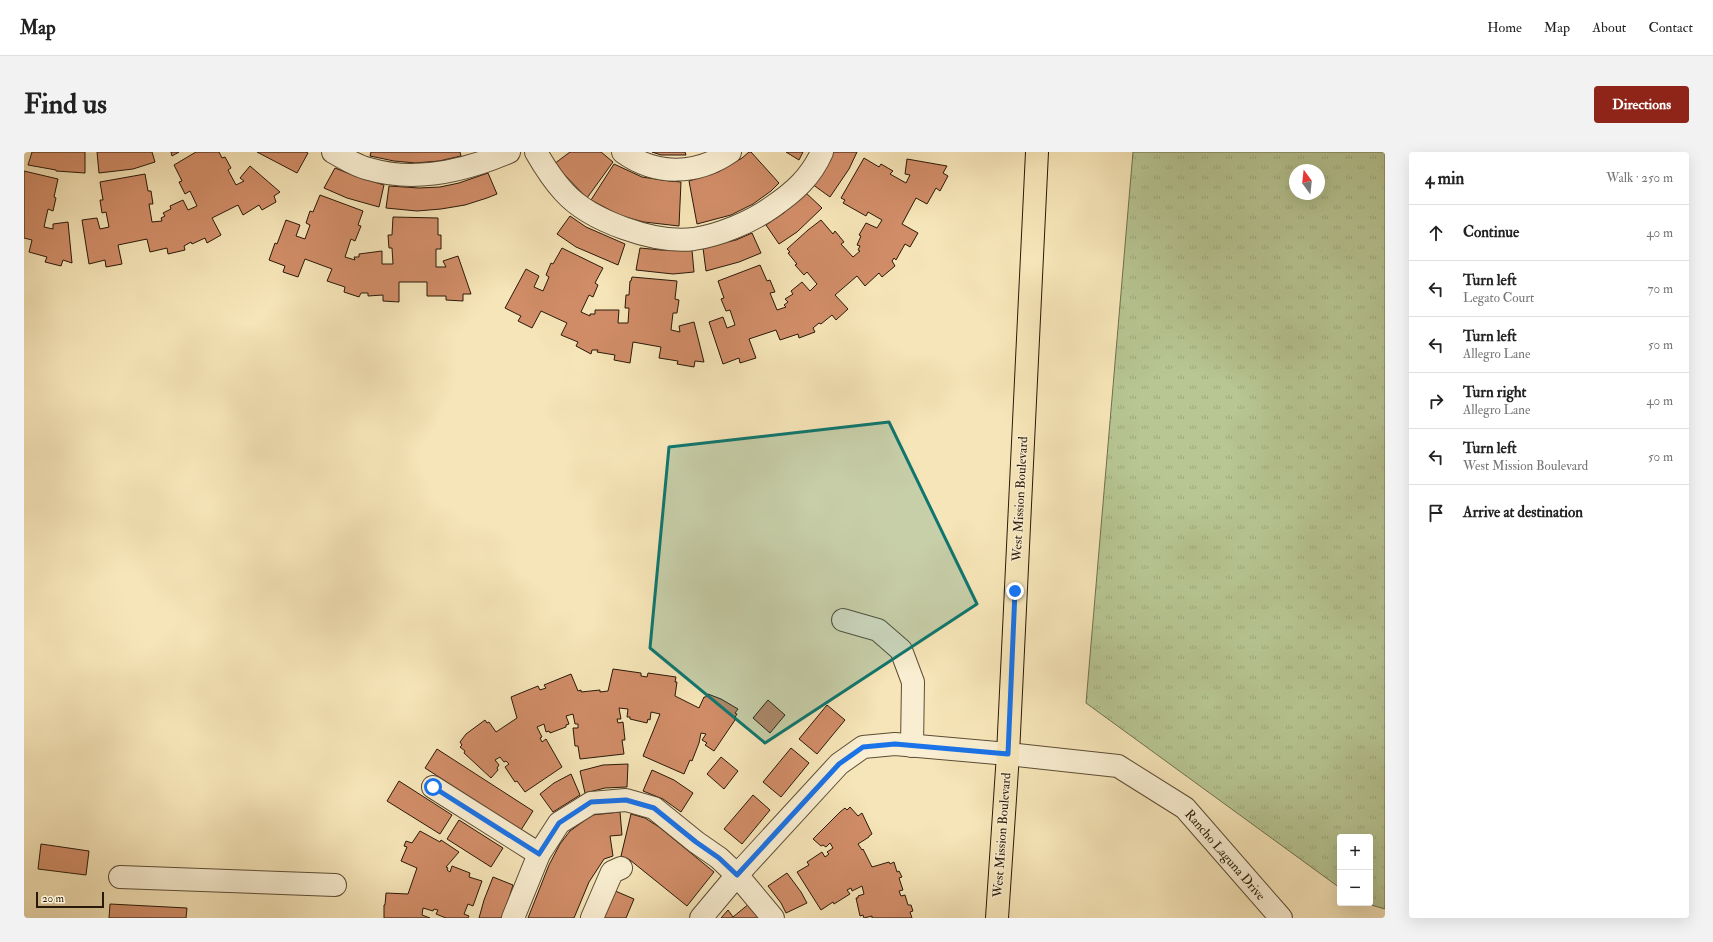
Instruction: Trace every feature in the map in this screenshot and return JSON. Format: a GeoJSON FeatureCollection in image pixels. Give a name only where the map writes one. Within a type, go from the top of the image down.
{"type":"FeatureCollection","features":[{"type":"Feature","properties":{"kind":"main road","name":"West Mission Boulevard"},"geometry":{"type":"LineString","coordinates":[[997,918],[1008,754],[1037,152]]}},
{"type":"Feature","properties":{"kind":"street"},"geometry":{"type":"LineString","coordinates":[[333,152],[368,169],[403,175],[450,173],[484,163],[509,152]]}},
{"type":"Feature","properties":{"kind":"street"},"geometry":{"type":"LineString","coordinates":[[536,152],[564,192],[599,218],[635,232],[672,239],[694,239],[717,233],[755,219],[788,196],[804,182],[818,161],[822,152]]}},
{"type":"Feature","properties":{"kind":"street"},"geometry":{"type":"LineString","coordinates":[[623,152],[650,167],[674,171],[691,169],[720,159],[730,152]]}},
{"type":"Feature","properties":{"kind":"street"},"geometry":{"type":"LineString","coordinates":[[843,620],[878,630],[901,650],[913,682],[912,746]]}},
{"type":"Feature","properties":{"kind":"street","name":"Rancho Laguna Drive"},"geometry":{"type":"LineString","coordinates":[[701,918],[737,875],[839,764],[863,747],[895,744],[1118,766],[1185,808],[1281,918]]}},
{"type":"Feature","properties":{"kind":"street"},"geometry":{"type":"LineString","coordinates":[[433,787],[539,854]]}},
{"type":"Feature","properties":{"kind":"street"},"geometry":{"type":"LineString","coordinates":[[513,918],[539,854],[559,823],[591,802],[626,800],[654,808],[696,842],[719,858],[737,875],[773,918]]}},
{"type":"Feature","properties":{"kind":"street"},"geometry":{"type":"LineString","coordinates":[[592,918],[612,872],[621,868]]}},
{"type":"Feature","properties":{"kind":"street"},"geometry":{"type":"LineString","coordinates":[[120,876],[336,885]]}},
{"type":"Feature","properties":{"kind":"highlighted area"},"geometry":{"type":"Polygon","coordinates":[[[889,422],[977,604],[765,743],[650,648],[669,447],[889,422]]]}},
{"type":"Feature","properties":{"kind":"green space"},"geometry":{"type":"Polygon","coordinates":[[[1133,152],[1385,152],[1385,909],[1373,906],[1373,834],[1337,834],[1337,886],[1086,703],[1133,152]]]}},
{"type":"Feature","properties":{"kind":"building"},"geometry":{"type":"Polygon","coordinates":[[[32,152],[85,152],[85,173],[56,171],[28,165],[32,152]]]}},
{"type":"Feature","properties":{"kind":"building"},"geometry":{"type":"Polygon","coordinates":[[[97,152],[152,152],[155,162],[133,169],[99,173],[97,152]]]}},
{"type":"Feature","properties":{"kind":"building"},"geometry":{"type":"Polygon","coordinates":[[[171,152],[179,152],[172,156],[171,152]]]}},
{"type":"Feature","properties":{"kind":"building"},"geometry":{"type":"Polygon","coordinates":[[[196,152],[219,152],[222,158],[225,157],[231,168],[228,170],[236,185],[244,181],[240,178],[250,166],[280,192],[274,196],[276,202],[262,210],[259,205],[243,215],[238,205],[212,218],[221,235],[207,243],[205,238],[192,244],[191,242],[184,246],[185,250],[168,254],[167,248],[150,252],[147,239],[118,245],[122,264],[106,267],[105,260],[89,264],[82,220],[97,218],[100,229],[109,227],[106,212],[102,213],[100,200],[103,200],[100,182],[145,174],[148,191],[151,191],[153,204],[149,204],[152,222],[162,221],[161,218],[165,216],[163,213],[171,209],[170,206],[183,200],[188,210],[197,206],[190,191],[185,194],[179,182],[182,181],[174,165],[196,152]]]}},
{"type":"Feature","properties":{"kind":"building"},"geometry":{"type":"Polygon","coordinates":[[[257,152],[306,152],[308,153],[297,173],[257,152]]]}},
{"type":"Feature","properties":{"kind":"building"},"geometry":{"type":"Polygon","coordinates":[[[371,152],[460,152],[461,156],[439,161],[415,163],[394,161],[370,156],[371,152]]]}},
{"type":"Feature","properties":{"kind":"building"},"geometry":{"type":"Polygon","coordinates":[[[570,152],[601,152],[613,162],[587,198],[554,164],[570,152]]]}},
{"type":"Feature","properties":{"kind":"building"},"geometry":{"type":"Polygon","coordinates":[[[652,152],[685,152],[686,155],[661,155],[652,152]]]}},
{"type":"Feature","properties":{"kind":"building"},"geometry":{"type":"Polygon","coordinates":[[[751,152],[779,183],[753,204],[731,215],[697,224],[689,181],[718,172],[742,158],[751,152]]]}},
{"type":"Feature","properties":{"kind":"building"},"geometry":{"type":"Polygon","coordinates":[[[786,152],[803,152],[799,160],[786,152]]]}},
{"type":"Feature","properties":{"kind":"building"},"geometry":{"type":"Polygon","coordinates":[[[832,152],[857,152],[849,169],[830,197],[812,184],[832,152]]]}},
{"type":"Feature","properties":{"kind":"building"},"geometry":{"type":"Polygon","coordinates":[[[864,158],[879,167],[881,164],[893,171],[890,174],[906,183],[910,175],[905,174],[907,159],[947,166],[943,173],[948,176],[940,191],[936,188],[927,204],[916,198],[902,224],[918,233],[910,247],[905,244],[896,260],[894,258],[892,261],[895,266],[882,277],[879,273],[865,286],[857,276],[835,295],[848,309],[836,320],[832,315],[821,324],[819,323],[813,328],[815,332],[799,338],[798,334],[780,340],[776,330],[749,339],[756,358],[740,363],[739,358],[723,364],[709,322],[723,317],[727,328],[735,325],[730,310],[726,311],[721,299],[724,298],[718,281],[760,265],[767,281],[770,280],[775,292],[770,293],[777,310],[786,307],[784,305],[788,302],[785,299],[793,294],[791,291],[802,282],[810,291],[817,284],[807,272],[804,275],[795,265],[797,264],[788,253],[790,252],[787,249],[821,220],[833,234],[835,231],[844,242],[841,244],[853,257],[860,251],[858,250],[860,246],[857,245],[861,236],[859,235],[866,223],[877,228],[882,220],[868,212],[866,216],[843,203],[845,200],[841,198],[864,158]]]}},
{"type":"Feature","properties":{"kind":"building"},"geometry":{"type":"Polygon","coordinates":[[[614,164],[642,177],[681,182],[679,226],[644,222],[621,216],[591,200],[614,164]]]}},
{"type":"Feature","properties":{"kind":"building"},"geometry":{"type":"Polygon","coordinates":[[[335,168],[384,185],[379,207],[347,198],[324,188],[335,168]]]}},
{"type":"Feature","properties":{"kind":"building"},"geometry":{"type":"Polygon","coordinates":[[[24,171],[58,179],[53,211],[48,209],[44,227],[53,229],[53,224],[68,222],[72,263],[63,260],[61,266],[45,262],[47,257],[29,252],[32,240],[24,238],[24,171]]]}},
{"type":"Feature","properties":{"kind":"building"},"geometry":{"type":"Polygon","coordinates":[[[488,173],[497,194],[487,198],[465,205],[441,209],[417,211],[386,208],[389,186],[419,188],[440,187],[459,183],[488,173]]]}},
{"type":"Feature","properties":{"kind":"building"},"geometry":{"type":"Polygon","coordinates":[[[805,192],[822,208],[797,232],[779,244],[766,225],[785,212],[805,192]]]}},
{"type":"Feature","properties":{"kind":"building"},"geometry":{"type":"Polygon","coordinates":[[[320,195],[363,211],[358,225],[361,226],[355,241],[351,239],[345,257],[355,260],[354,257],[359,257],[359,254],[382,251],[382,264],[393,264],[392,248],[389,248],[388,235],[392,235],[393,217],[438,218],[438,235],[441,235],[441,249],[436,249],[436,267],[446,267],[443,261],[458,256],[471,294],[463,294],[463,301],[446,300],[446,296],[427,296],[427,282],[399,282],[399,302],[383,301],[383,295],[368,296],[368,293],[361,293],[359,297],[344,292],[345,287],[327,281],[332,269],[305,259],[298,277],[283,272],[285,266],[269,260],[286,220],[300,225],[296,236],[305,239],[310,225],[306,223],[310,211],[313,212],[320,195]]]}},
{"type":"Feature","properties":{"kind":"building"},"geometry":{"type":"Polygon","coordinates":[[[570,216],[586,227],[625,244],[618,265],[576,247],[557,234],[570,216]]]}},
{"type":"Feature","properties":{"kind":"building"},"geometry":{"type":"Polygon","coordinates":[[[752,233],[761,253],[739,262],[706,271],[703,248],[736,240],[752,233]]]}},
{"type":"Feature","properties":{"kind":"building"},"geometry":{"type":"Polygon","coordinates":[[[562,248],[603,268],[595,283],[598,285],[593,297],[589,295],[581,312],[590,316],[590,314],[595,314],[595,310],[619,310],[618,323],[628,323],[629,308],[625,308],[626,295],[629,295],[630,281],[632,277],[677,281],[675,299],[679,300],[677,313],[673,313],[671,330],[680,332],[679,326],[694,322],[704,362],[695,361],[694,367],[677,364],[678,361],[659,358],[661,347],[633,342],[630,363],[614,360],[615,355],[597,352],[598,350],[592,350],[591,354],[576,346],[578,342],[561,335],[567,323],[541,311],[532,328],[518,321],[521,316],[505,308],[526,269],[539,276],[534,287],[543,291],[549,277],[546,275],[551,263],[553,264],[562,248]]]}},
{"type":"Feature","properties":{"kind":"building"},"geometry":{"type":"Polygon","coordinates":[[[640,248],[692,250],[694,272],[673,274],[636,270],[640,248]]]}},
{"type":"Feature","properties":{"kind":"building"},"geometry":{"type":"Polygon","coordinates":[[[613,669],[641,673],[641,676],[647,677],[648,673],[676,677],[675,682],[677,682],[675,696],[699,708],[704,697],[708,694],[721,699],[738,709],[735,713],[737,714],[734,719],[735,720],[714,751],[705,745],[707,743],[702,740],[706,734],[701,733],[692,761],[690,760],[684,774],[643,756],[660,714],[651,712],[650,720],[648,719],[647,723],[630,719],[630,717],[627,717],[628,709],[619,708],[621,719],[617,719],[618,723],[623,722],[625,740],[622,740],[624,754],[580,759],[578,746],[575,746],[573,728],[578,728],[578,724],[575,724],[573,714],[566,716],[569,724],[566,725],[566,727],[550,733],[549,731],[546,732],[544,724],[537,727],[542,737],[540,738],[542,742],[546,739],[562,767],[525,792],[517,781],[515,782],[505,767],[509,764],[506,761],[504,762],[500,757],[495,760],[499,765],[497,768],[498,770],[491,778],[464,753],[465,751],[460,747],[462,745],[460,742],[466,734],[485,720],[487,723],[489,722],[496,732],[517,718],[511,697],[538,686],[540,690],[546,688],[544,685],[571,674],[578,691],[608,691],[613,669]]]}},
{"type":"Feature","properties":{"kind":"building"},"geometry":{"type":"Polygon","coordinates":[[[768,700],[785,715],[770,733],[753,718],[768,700]]]}},
{"type":"Feature","properties":{"kind":"building"},"geometry":{"type":"Polygon","coordinates":[[[827,705],[845,720],[817,754],[799,739],[827,705]]]}},
{"type":"Feature","properties":{"kind":"building"},"geometry":{"type":"Polygon","coordinates":[[[791,748],[809,763],[781,797],[763,782],[791,748]]]}},
{"type":"Feature","properties":{"kind":"building"},"geometry":{"type":"Polygon","coordinates":[[[437,749],[533,811],[521,830],[425,768],[437,749]]]}},
{"type":"Feature","properties":{"kind":"building"},"geometry":{"type":"Polygon","coordinates":[[[721,757],[738,771],[724,789],[707,774],[721,757]]]}},
{"type":"Feature","properties":{"kind":"building"},"geometry":{"type":"Polygon","coordinates":[[[628,764],[627,787],[605,788],[585,793],[580,771],[603,765],[628,764]]]}},
{"type":"Feature","properties":{"kind":"building"},"geometry":{"type":"Polygon","coordinates":[[[652,770],[674,780],[693,793],[681,812],[663,799],[643,791],[652,770]]]}},
{"type":"Feature","properties":{"kind":"building"},"geometry":{"type":"Polygon","coordinates":[[[571,774],[580,795],[553,812],[540,794],[554,783],[571,774]]]}},
{"type":"Feature","properties":{"kind":"building"},"geometry":{"type":"Polygon","coordinates":[[[399,781],[452,815],[440,834],[387,801],[399,781]]]}},
{"type":"Feature","properties":{"kind":"building"},"geometry":{"type":"Polygon","coordinates":[[[753,795],[770,810],[742,844],[724,829],[753,795]]]}},
{"type":"Feature","properties":{"kind":"building"},"geometry":{"type":"Polygon","coordinates":[[[850,807],[858,816],[862,813],[872,834],[858,844],[862,850],[863,849],[872,867],[894,862],[897,872],[899,871],[902,877],[899,878],[903,890],[899,891],[901,896],[905,895],[908,905],[911,905],[913,911],[910,912],[912,918],[872,918],[872,916],[864,918],[863,915],[860,916],[856,898],[864,894],[862,886],[852,891],[851,888],[847,890],[850,894],[834,904],[833,902],[821,910],[797,872],[809,865],[807,862],[822,852],[825,857],[829,854],[827,852],[833,848],[830,843],[826,847],[823,845],[821,846],[813,839],[840,812],[845,808],[847,810],[850,807]]]}},
{"type":"Feature","properties":{"kind":"building"},"geometry":{"type":"Polygon","coordinates":[[[620,812],[622,835],[610,836],[613,856],[604,859],[589,882],[574,918],[528,918],[549,865],[560,844],[570,831],[592,815],[620,812]]]}},
{"type":"Feature","properties":{"kind":"building"},"geometry":{"type":"Polygon","coordinates":[[[631,814],[645,818],[659,827],[714,872],[687,906],[630,860],[621,856],[631,814]]]}},
{"type":"Feature","properties":{"kind":"building"},"geometry":{"type":"Polygon","coordinates":[[[459,820],[503,848],[491,867],[447,839],[459,820]]]}},
{"type":"Feature","properties":{"kind":"building"},"geometry":{"type":"Polygon","coordinates":[[[420,831],[440,842],[441,840],[459,852],[446,867],[448,868],[447,870],[450,872],[452,866],[470,873],[469,877],[482,881],[473,906],[468,904],[464,914],[469,916],[468,918],[446,918],[436,914],[438,910],[434,909],[433,911],[423,908],[422,915],[430,918],[384,918],[386,893],[408,894],[417,868],[401,861],[407,847],[404,846],[406,841],[412,843],[420,831]]]}},
{"type":"Feature","properties":{"kind":"building"},"geometry":{"type":"Polygon","coordinates":[[[41,844],[89,851],[86,875],[38,869],[41,844]]]}},
{"type":"Feature","properties":{"kind":"building"},"geometry":{"type":"Polygon","coordinates":[[[787,873],[807,903],[786,913],[781,903],[768,886],[787,873]]]}},
{"type":"Feature","properties":{"kind":"building"},"geometry":{"type":"Polygon","coordinates":[[[493,877],[513,885],[503,918],[479,918],[484,900],[493,877]]]}},
{"type":"Feature","properties":{"kind":"building"},"geometry":{"type":"Polygon","coordinates":[[[613,890],[634,899],[626,918],[601,918],[613,890]]]}},
{"type":"Feature","properties":{"kind":"building"},"geometry":{"type":"Polygon","coordinates":[[[750,903],[760,918],[721,918],[728,910],[733,917],[750,903]]]}},
{"type":"Feature","properties":{"kind":"building"},"geometry":{"type":"Polygon","coordinates":[[[110,904],[187,908],[186,918],[109,918],[110,904]]]}},
{"type":"Feature","properties":{"kind":"route"},"geometry":{"type":"LineString","coordinates":[[433,787],[539,854],[559,823],[591,802],[626,800],[654,808],[696,842],[719,858],[737,875],[839,764],[863,747],[895,744],[1008,754],[1015,591]]}}]}
